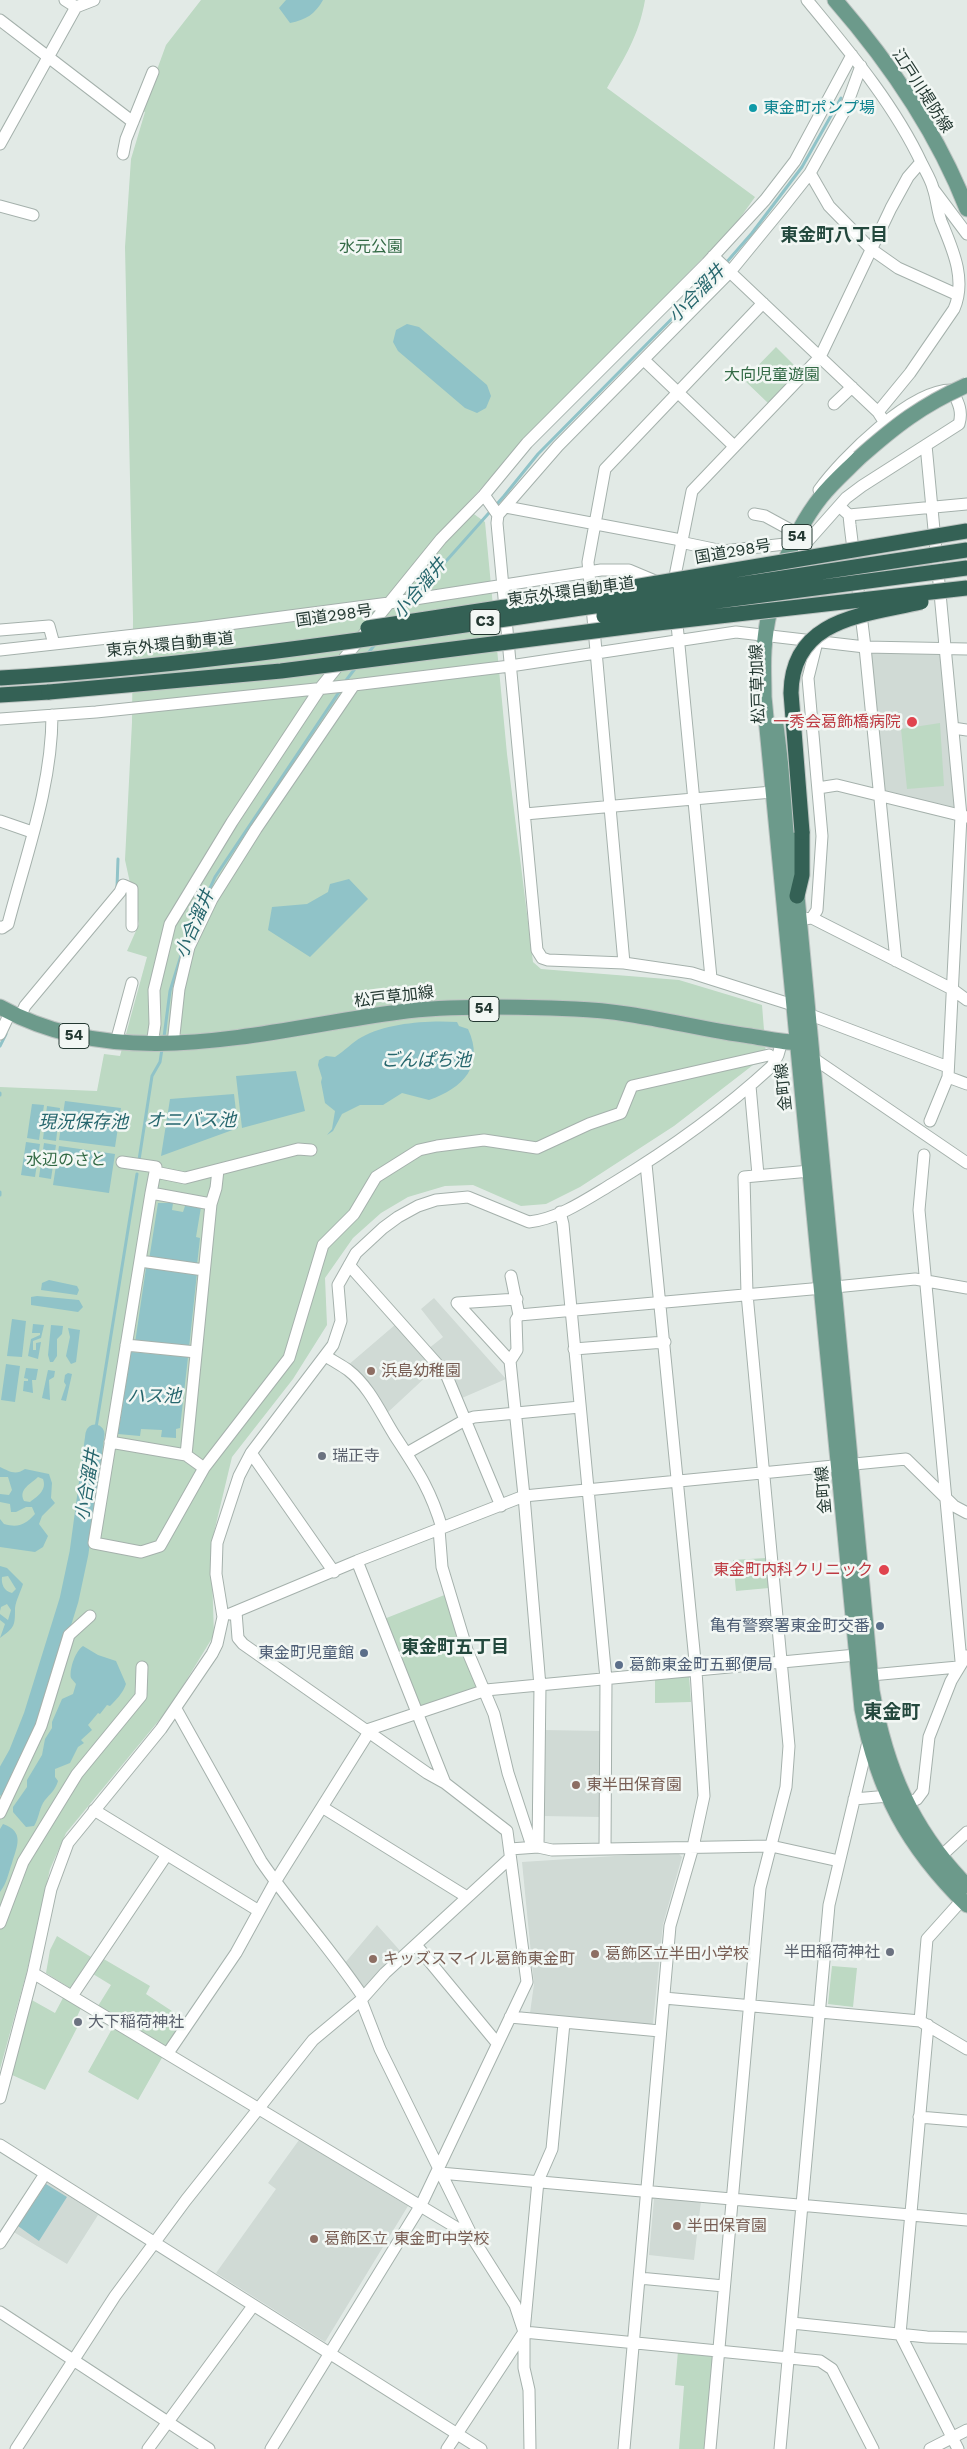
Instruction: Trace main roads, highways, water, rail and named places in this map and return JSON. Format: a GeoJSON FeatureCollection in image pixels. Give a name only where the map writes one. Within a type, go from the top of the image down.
{"type":"FeatureCollection","features":[{"type":"Feature","properties":{"kind":"highway","name":"国道298号"},"geometry":{"type":"LineString","coordinates":[[0,673],[323,636],[616,590],[967,531]]}},
{"type":"Feature","properties":{"kind":"highway","name":"東京外環自動車道"},"geometry":{"type":"LineString","coordinates":[[0,678],[167,663],[310,647],[967,550]]}},
{"type":"Feature","properties":{"kind":"highway","name":"東京外環自動車道"},"geometry":{"type":"LineString","coordinates":[[0,686],[299,656],[967,568]]}},
{"type":"Feature","properties":{"kind":"highway"},"geometry":{"type":"LineString","coordinates":[[0,695],[281,671],[649,624],[966,588]]}},
{"type":"Feature","properties":{"kind":"highway"},"geometry":{"type":"LineString","coordinates":[[797,896],[802,875],[802,832],[791,686],[795,667],[804,648],[815,635],[835,624],[966,588]]}},
{"type":"Feature","properties":{"kind":"main road","name":"江戸川堤防線"},"geometry":{"type":"LineString","coordinates":[[834,0],[887,66],[926,123],[967,209]]}},
{"type":"Feature","properties":{"kind":"main road","name":"松戸草加線"},"geometry":{"type":"LineString","coordinates":[[797,1042],[764,697],[770,634],[779,581],[820,498],[897,424],[922,407],[967,385]]}},
{"type":"Feature","properties":{"kind":"main road","name":"松戸草加線"},"geometry":{"type":"LineString","coordinates":[[798,540],[826,502],[861,460],[929,411],[967,392]]}},
{"type":"Feature","properties":{"kind":"main road","name":"松戸草加線"},"geometry":{"type":"LineString","coordinates":[[770,634],[773,696],[797,896],[805,919],[808,1014],[797,1042]]}},
{"type":"Feature","properties":{"kind":"main road","name":"松戸草加線"},"geometry":{"type":"LineString","coordinates":[[10,1013],[69,1035],[116,1042],[163,1044],[349,1021],[398,1012],[443,1009],[609,1011],[649,1017],[708,1030],[797,1042]]}},
{"type":"Feature","properties":{"kind":"main road","name":"金町線"},"geometry":{"type":"LineString","coordinates":[[797,1042],[813,1058],[829,1287],[845,1465],[856,1655],[889,1796],[904,1830],[922,1856],[965,1897]]}},
{"type":"Feature","properties":{"kind":"main road","name":"金町線"},"geometry":{"type":"LineString","coordinates":[[797,1042],[810,1171],[829,1287]]}},
{"type":"Feature","properties":{"kind":"main road","name":"金町線"},"geometry":{"type":"LineString","coordinates":[[845,1465],[871,1675],[876,1742],[890,1767],[906,1804],[965,1897]]}},
{"type":"Feature","properties":{"kind":"water"},"geometry":{"type":"Polygon","coordinates":[[[286,0],[323,0],[310,16],[290,23],[279,8],[286,0]]]}},
{"type":"Feature","properties":{"kind":"water"},"geometry":{"type":"Polygon","coordinates":[[[407,324],[419,327],[487,385],[491,396],[486,408],[477,413],[465,408],[398,351],[393,342],[396,330],[407,324]]]}},
{"type":"Feature","properties":{"kind":"water"},"geometry":{"type":"Polygon","coordinates":[[[349,879],[368,899],[310,957],[268,930],[272,907],[307,904],[328,892],[330,884],[349,879]]]}},
{"type":"Feature","properties":{"kind":"water","name":"ごんぱち池"},"geometry":{"type":"Polygon","coordinates":[[[421,1022],[457,1022],[459,1026],[468,1029],[473,1042],[474,1054],[468,1074],[461,1082],[452,1089],[429,1100],[402,1093],[383,1105],[360,1105],[342,1114],[333,1131],[327,1135],[332,1129],[335,1111],[325,1103],[322,1078],[318,1065],[319,1060],[326,1056],[335,1057],[358,1039],[383,1028],[421,1022]]]}},
{"type":"Feature","properties":{"kind":"water"},"geometry":{"type":"Polygon","coordinates":[[[296,1071],[305,1111],[242,1128],[236,1076],[296,1071]]]}},
{"type":"Feature","properties":{"kind":"water","name":"オニバス池"},"geometry":{"type":"Polygon","coordinates":[[[234,1094],[238,1128],[161,1156],[170,1099],[234,1094]]]}},
{"type":"Feature","properties":{"kind":"water","name":"現況保存池"},"geometry":{"type":"Polygon","coordinates":[[[65,1101],[121,1108],[115,1147],[59,1140],[65,1101]]]}},
{"type":"Feature","properties":{"kind":"water","name":"現況保存池"},"geometry":{"type":"Polygon","coordinates":[[[32,1104],[44,1105],[39,1140],[27,1138],[32,1104]]]}},
{"type":"Feature","properties":{"kind":"water","name":"現況保存池"},"geometry":{"type":"Polygon","coordinates":[[[47,1106],[60,1108],[56,1141],[43,1139],[47,1106]]]}},
{"type":"Feature","properties":{"kind":"water","name":"現況保存池"},"geometry":{"type":"Polygon","coordinates":[[[26,1142],[40,1144],[35,1177],[21,1175],[26,1142]]]}},
{"type":"Feature","properties":{"kind":"water","name":"現況保存池"},"geometry":{"type":"Polygon","coordinates":[[[44,1143],[56,1145],[51,1179],[39,1177],[44,1143]]]}},
{"type":"Feature","properties":{"kind":"water","name":"現況保存池"},"geometry":{"type":"Polygon","coordinates":[[[59,1146],[115,1154],[109,1193],[53,1185],[59,1146]]]}},
{"type":"Feature","properties":{"kind":"water"},"geometry":{"type":"Polygon","coordinates":[[[158,1203],[173,1203],[172,1210],[183,1212],[185,1206],[201,1207],[196,1237],[200,1238],[197,1265],[149,1260],[158,1203]]]}},
{"type":"Feature","properties":{"kind":"water","name":"ハス池"},"geometry":{"type":"Polygon","coordinates":[[[146,1268],[197,1273],[189,1348],[135,1343],[146,1268]]]}},
{"type":"Feature","properties":{"kind":"water"},"geometry":{"type":"Polygon","coordinates":[[[49,1280],[77,1286],[79,1290],[77,1295],[41,1290],[42,1283],[49,1280]]]}},
{"type":"Feature","properties":{"kind":"water"},"geometry":{"type":"Polygon","coordinates":[[[31,1297],[79,1300],[83,1307],[78,1312],[31,1305],[31,1297]]]}},
{"type":"Feature","properties":{"kind":"water"},"geometry":{"type":"Polygon","coordinates":[[[12,1319],[26,1321],[22,1357],[7,1356],[12,1319]]]}},
{"type":"Feature","properties":{"kind":"water"},"geometry":{"type":"Polygon","coordinates":[[[33,1324],[44,1325],[41,1338],[33,1341],[33,1350],[36,1350],[36,1343],[41,1342],[38,1359],[28,1356],[31,1339],[40,1335],[40,1333],[32,1333],[33,1324]]]}},
{"type":"Feature","properties":{"kind":"water"},"geometry":{"type":"Polygon","coordinates":[[[51,1325],[63,1326],[62,1334],[57,1339],[57,1356],[53,1362],[50,1362],[48,1355],[51,1325]]]}},
{"type":"Feature","properties":{"kind":"water"},"geometry":{"type":"Polygon","coordinates":[[[68,1328],[80,1330],[76,1362],[71,1364],[66,1356],[70,1337],[68,1328]]]}},
{"type":"Feature","properties":{"kind":"water","name":"ハス池"},"geometry":{"type":"Polygon","coordinates":[[[131,1352],[188,1357],[180,1428],[176,1429],[176,1438],[161,1437],[162,1430],[141,1429],[140,1436],[118,1434],[131,1352]]]}},
{"type":"Feature","properties":{"kind":"water"},"geometry":{"type":"Polygon","coordinates":[[[6,1364],[20,1366],[15,1402],[1,1400],[6,1364]]]}},
{"type":"Feature","properties":{"kind":"water"},"geometry":{"type":"Polygon","coordinates":[[[26,1368],[38,1369],[36,1380],[32,1380],[33,1393],[23,1391],[24,1381],[28,1381],[28,1379],[24,1378],[26,1368]]]}},
{"type":"Feature","properties":{"kind":"water"},"geometry":{"type":"Polygon","coordinates":[[[48,1370],[55,1371],[54,1377],[49,1380],[50,1400],[42,1398],[48,1370]]]}},
{"type":"Feature","properties":{"kind":"water"},"geometry":{"type":"Polygon","coordinates":[[[68,1373],[72,1374],[66,1401],[61,1400],[66,1385],[64,1382],[65,1375],[68,1373]]]}},
{"type":"Feature","properties":{"kind":"water"},"geometry":{"type":"Polygon","coordinates":[[[0,1467],[12,1472],[25,1469],[49,1474],[52,1483],[51,1498],[55,1503],[42,1516],[39,1524],[48,1536],[43,1547],[35,1552],[0,1547],[0,1519],[4,1524],[13,1526],[28,1521],[35,1514],[32,1507],[11,1512],[10,1504],[0,1502],[0,1494],[9,1495],[12,1490],[8,1477],[0,1477],[0,1467]],[[38,1477],[26,1487],[23,1493],[24,1501],[30,1502],[43,1490],[43,1479],[38,1477]]]}},
{"type":"Feature","properties":{"kind":"water"},"geometry":{"type":"Polygon","coordinates":[[[0,1566],[7,1568],[23,1584],[15,1608],[13,1626],[0,1638],[5,1624],[0,1620],[0,1614],[8,1620],[11,1610],[7,1604],[1,1607],[0,1611],[0,1566]],[[8,1576],[2,1577],[3,1585],[7,1591],[12,1593],[16,1589],[8,1576]]]}},
{"type":"Feature","properties":{"kind":"water"},"geometry":{"type":"Polygon","coordinates":[[[83,1646],[98,1655],[116,1661],[126,1684],[115,1701],[110,1706],[107,1705],[100,1714],[98,1713],[88,1725],[92,1730],[81,1740],[84,1743],[78,1747],[70,1763],[55,1769],[57,1785],[43,1803],[34,1826],[26,1827],[13,1812],[13,1807],[27,1787],[27,1780],[42,1755],[45,1739],[52,1728],[52,1722],[62,1699],[73,1694],[76,1684],[71,1678],[72,1665],[80,1648],[83,1646]]]}},
{"type":"Feature","properties":{"kind":"water"},"geometry":{"type":"Polygon","coordinates":[[[3,1824],[14,1831],[18,1840],[7,1878],[0,1892],[0,1829],[3,1824]]]}},
{"type":"Feature","properties":{"kind":"water"},"geometry":{"type":"Polygon","coordinates":[[[46,2184],[67,2197],[39,2241],[18,2226],[46,2184]]]}},
{"type":"Feature","properties":{"kind":"waterway","name":"小合溜井"},"geometry":{"type":"LineString","coordinates":[[725,264],[752,233],[802,167],[841,98]]}},
{"type":"Feature","properties":{"kind":"waterway","name":"小合溜井"},"geometry":{"type":"LineString","coordinates":[[415,596],[504,496],[538,454],[721,269]]}},
{"type":"Feature","properties":{"kind":"waterway","name":"小合溜井"},"geometry":{"type":"LineString","coordinates":[[396,619],[408,604]]}},
{"type":"Feature","properties":{"kind":"waterway","name":"小合溜井"},"geometry":{"type":"LineString","coordinates":[[366,656],[376,643]]}},
{"type":"Feature","properties":{"kind":"waterway","name":"小合溜井"},"geometry":{"type":"LineString","coordinates":[[344,683],[357,666]]}},
{"type":"Feature","properties":{"kind":"waterway","name":"小合溜井"},"geometry":{"type":"LineString","coordinates":[[189,934],[215,877],[341,689]]}},
{"type":"Feature","properties":{"kind":"waterway"},"geometry":{"type":"LineString","coordinates":[[117,887],[118,859]]}},
{"type":"Feature","properties":{"kind":"waterway","name":"小合溜井"},"geometry":{"type":"LineString","coordinates":[[164,1037],[170,991],[184,946]]}},
{"type":"Feature","properties":{"kind":"waterway"},"geometry":{"type":"LineString","coordinates":[[0,1046],[6,1034]]}},
{"type":"Feature","properties":{"kind":"waterway","name":"小合溜井"},"geometry":{"type":"LineString","coordinates":[[139,1160],[152,1076],[160,1062],[162,1049]]}},
{"type":"Feature","properties":{"kind":"waterway","name":"小合溜井"},"geometry":{"type":"LineString","coordinates":[[95,1434],[137,1174]]}},
{"type":"Feature","properties":{"kind":"waterway","name":"小合溜井"},"geometry":{"type":"LineString","coordinates":[[0,1786],[18,1754],[33,1716],[69,1600],[79,1553],[95,1434]]}},
{"type":"Feature","properties":{"kind":"place","name":"東金町ポンプ場"},"geometry":{"type":"Point","coordinates":[753,108]}},
{"type":"Feature","properties":{"kind":"place","name":"一秀会葛飾橋病院"},"geometry":{"type":"Point","coordinates":[912,722]}},
{"type":"Feature","properties":{"kind":"place","name":"浜島幼稚園"},"geometry":{"type":"Point","coordinates":[371,1371]}},
{"type":"Feature","properties":{"kind":"place","name":"瑞正寺"},"geometry":{"type":"Point","coordinates":[322,1456]}},
{"type":"Feature","properties":{"kind":"place","name":"東金町内科クリニック"},"geometry":{"type":"Point","coordinates":[884,1570]}},
{"type":"Feature","properties":{"kind":"place","name":"亀有警察署東金町交番"},"geometry":{"type":"Point","coordinates":[880,1626]}},
{"type":"Feature","properties":{"kind":"place","name":"東金町児童館"},"geometry":{"type":"Point","coordinates":[364,1653]}},
{"type":"Feature","properties":{"kind":"place","name":"葛飾東金町五郵便局"},"geometry":{"type":"Point","coordinates":[619,1665]}},
{"type":"Feature","properties":{"kind":"place","name":"東半田保育園"},"geometry":{"type":"Point","coordinates":[576,1785]}},
{"type":"Feature","properties":{"kind":"place","name":"半田稲荷神社"},"geometry":{"type":"Point","coordinates":[890,1952]}},
{"type":"Feature","properties":{"kind":"place","name":"葛飾区立半田小学校"},"geometry":{"type":"Point","coordinates":[595,1954]}},
{"type":"Feature","properties":{"kind":"place","name":"キッズスマイル葛飾東金町"},"geometry":{"type":"Point","coordinates":[373,1959]}},
{"type":"Feature","properties":{"kind":"place","name":"大下稲荷神社"},"geometry":{"type":"Point","coordinates":[78,2022]}},
{"type":"Feature","properties":{"kind":"place","name":"半田保育園"},"geometry":{"type":"Point","coordinates":[677,2226]}},
{"type":"Feature","properties":{"kind":"place","name":"葛飾区立 東金町中学校"},"geometry":{"type":"Point","coordinates":[314,2239]}},
{"type":"Feature","properties":{"kind":"district","name":"東金町八丁目"},"geometry":{"type":"Point","coordinates":[834,236]}},
{"type":"Feature","properties":{"kind":"district","name":"東金町五丁目"},"geometry":{"type":"Point","coordinates":[455,1648]}},
{"type":"Feature","properties":{"kind":"district","name":"東金町"},"geometry":{"type":"Point","coordinates":[892,1712]}},
{"type":"Feature","properties":{"kind":"park label","name":"水元公園"},"geometry":{"type":"Point","coordinates":[371,247]}},
{"type":"Feature","properties":{"kind":"park label","name":"大向児童遊園"},"geometry":{"type":"Point","coordinates":[772,375]}},
{"type":"Feature","properties":{"kind":"park label","name":"水辺のさと"},"geometry":{"type":"Point","coordinates":[66,1160]}}]}
